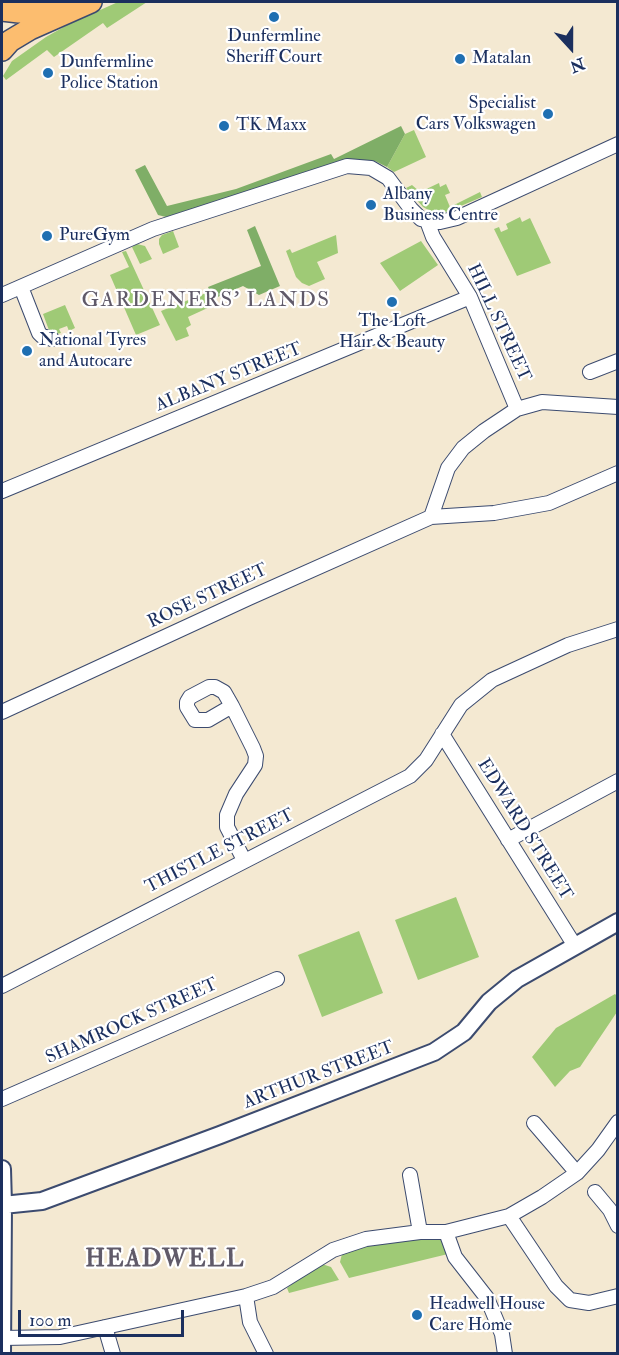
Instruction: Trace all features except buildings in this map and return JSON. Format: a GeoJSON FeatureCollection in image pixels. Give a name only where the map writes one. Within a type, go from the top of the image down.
{"type":"FeatureCollection","features":[{"type":"Feature","properties":{"kind":"main road"},"geometry":{"type":"LineString","coordinates":[[2,10],[19,12],[91,2]]}},
{"type":"Feature","properties":{"kind":"main road"},"geometry":{"type":"LineString","coordinates":[[2,50],[10,41],[61,5]]}},
{"type":"Feature","properties":{"kind":"street"},"geometry":{"type":"LineString","coordinates":[[2,294],[153,229],[347,166],[371,168],[388,178],[411,209],[427,221],[440,222],[457,218],[618,144]]}},
{"type":"Feature","properties":{"kind":"street","name":"HILL STREET"},"geometry":{"type":"LineString","coordinates":[[427,221],[433,237],[470,297],[518,409]]}},
{"type":"Feature","properties":{"kind":"street"},"geometry":{"type":"LineString","coordinates":[[21,287],[39,333],[52,339]]}},
{"type":"Feature","properties":{"kind":"street","name":"ALBANY STREET"},"geometry":{"type":"LineString","coordinates":[[2,491],[470,297]]}},
{"type":"Feature","properties":{"kind":"street"},"geometry":{"type":"LineString","coordinates":[[590,372],[618,361]]}},
{"type":"Feature","properties":{"kind":"street"},"geometry":{"type":"LineString","coordinates":[[618,407],[542,402],[518,409],[483,431],[464,448],[448,468],[431,517],[494,513],[549,503],[618,473]]}},
{"type":"Feature","properties":{"kind":"street","name":"ROSE STREET"},"geometry":{"type":"LineString","coordinates":[[2,712],[431,517]]}},
{"type":"Feature","properties":{"kind":"street","name":"THISTLE STREET"},"geometry":{"type":"LineString","coordinates":[[2,986],[410,776],[426,760],[461,705],[492,680],[568,645],[618,629]]}},
{"type":"Feature","properties":{"kind":"street"},"geometry":{"type":"LineString","coordinates":[[232,706],[256,756],[255,765],[230,805],[227,815],[226,826],[244,860]]}},
{"type":"Feature","properties":{"kind":"street","name":"EDWARD STREET"},"geometry":{"type":"LineString","coordinates":[[442,734],[575,946]]}},
{"type":"Feature","properties":{"kind":"street"},"geometry":{"type":"LineString","coordinates":[[508,840],[618,781]]}},
{"type":"Feature","properties":{"kind":"street","name":"ARTHUR STREET"},"geometry":{"type":"LineString","coordinates":[[3,1205],[42,1201],[434,1052],[464,1032],[489,1002],[517,979],[618,922]]}},
{"type":"Feature","properties":{"kind":"street","name":"SHAMROCK STREET"},"geometry":{"type":"LineString","coordinates":[[2,1099],[277,979]]}},
{"type":"Feature","properties":{"kind":"street"},"geometry":{"type":"LineString","coordinates":[[2,1338],[60,1337],[246,1296],[273,1287],[333,1250],[366,1239],[420,1232],[446,1232],[509,1216],[577,1173],[598,1150],[618,1122]]}},
{"type":"Feature","properties":{"kind":"street"},"geometry":{"type":"LineString","coordinates":[[534,1124],[577,1173]]}},
{"type":"Feature","properties":{"kind":"street"},"geometry":{"type":"LineString","coordinates":[[2,1169],[2,1353]]}},
{"type":"Feature","properties":{"kind":"street"},"geometry":{"type":"LineString","coordinates":[[410,1175],[420,1232]]}},
{"type":"Feature","properties":{"kind":"street"},"geometry":{"type":"LineString","coordinates":[[595,1192],[614,1211],[618,1226]]}},
{"type":"Feature","properties":{"kind":"street"},"geometry":{"type":"LineString","coordinates":[[509,1216],[556,1286],[570,1300],[589,1303],[618,1296]]}},
{"type":"Feature","properties":{"kind":"street"},"geometry":{"type":"LineString","coordinates":[[446,1232],[455,1257],[487,1298],[502,1334],[506,1353]]}},
{"type":"Feature","properties":{"kind":"street"},"geometry":{"type":"LineString","coordinates":[[246,1296],[250,1322],[266,1353]]}},
{"type":"Feature","properties":{"kind":"street"},"geometry":{"type":"LineString","coordinates":[[105,1327],[112,1353]]}},
{"type":"Feature","properties":{"kind":"green space"},"geometry":{"type":"Polygon","coordinates":[[[118,2],[147,2],[107,28],[103,23],[54,57],[47,50],[6,80],[3,76],[12,61],[46,37],[118,2]]]}},
{"type":"Feature","properties":{"kind":"green space"},"geometry":{"type":"Polygon","coordinates":[[[401,126],[405,134],[387,167],[375,161],[356,160],[166,217],[158,215],[135,170],[145,165],[167,206],[236,189],[331,154],[334,159],[401,126]]]}},
{"type":"Feature","properties":{"kind":"green space"},"geometry":{"type":"Polygon","coordinates":[[[414,130],[426,157],[394,172],[387,167],[405,134],[414,130]]]}},
{"type":"Feature","properties":{"kind":"green space"},"geometry":{"type":"Polygon","coordinates":[[[439,183],[440,187],[446,184],[450,193],[445,195],[450,207],[480,192],[482,197],[442,214],[423,207],[406,188],[412,185],[420,192],[439,183]]]}},
{"type":"Feature","properties":{"kind":"green space"},"geometry":{"type":"Polygon","coordinates":[[[520,217],[522,222],[530,218],[551,263],[517,276],[494,229],[499,227],[501,232],[508,229],[506,224],[520,217]]]}},
{"type":"Feature","properties":{"kind":"green space"},"geometry":{"type":"Polygon","coordinates":[[[255,226],[280,286],[259,295],[243,286],[213,299],[208,287],[261,266],[247,230],[255,226]]]}},
{"type":"Feature","properties":{"kind":"green space"},"geometry":{"type":"Polygon","coordinates":[[[173,231],[179,247],[163,254],[159,239],[162,235],[173,231]]]}},
{"type":"Feature","properties":{"kind":"green space"},"geometry":{"type":"Polygon","coordinates":[[[336,235],[338,253],[317,262],[325,279],[309,286],[302,283],[296,277],[286,251],[290,249],[292,253],[336,235]]]}},
{"type":"Feature","properties":{"kind":"green space"},"geometry":{"type":"Polygon","coordinates":[[[421,241],[438,265],[400,291],[380,263],[421,241]]]}},
{"type":"Feature","properties":{"kind":"green space"},"geometry":{"type":"Polygon","coordinates":[[[137,244],[145,246],[152,259],[140,264],[132,247],[137,244]]]}},
{"type":"Feature","properties":{"kind":"green space"},"geometry":{"type":"Polygon","coordinates":[[[126,251],[160,325],[136,335],[110,275],[129,267],[122,252],[126,251]]]}},
{"type":"Feature","properties":{"kind":"green space"},"geometry":{"type":"Polygon","coordinates":[[[206,293],[212,306],[188,317],[191,325],[186,328],[189,336],[176,341],[161,311],[206,293]]]}},
{"type":"Feature","properties":{"kind":"green space"},"geometry":{"type":"Polygon","coordinates":[[[65,305],[75,328],[69,331],[67,326],[59,329],[61,333],[57,334],[56,330],[50,333],[43,314],[65,305]]]}},
{"type":"Feature","properties":{"kind":"green space"},"geometry":{"type":"Polygon","coordinates":[[[456,897],[479,957],[418,980],[395,920],[456,897]]]}},
{"type":"Feature","properties":{"kind":"green space"},"geometry":{"type":"Polygon","coordinates":[[[359,931],[383,993],[322,1017],[298,955],[359,931]]]}},
{"type":"Feature","properties":{"kind":"green space"},"geometry":{"type":"Polygon","coordinates":[[[615,994],[617,1012],[580,1067],[570,1071],[555,1087],[532,1057],[556,1028],[615,994]]]}},
{"type":"Feature","properties":{"kind":"green space"},"geometry":{"type":"Polygon","coordinates":[[[441,1238],[448,1254],[349,1278],[340,1262],[342,1254],[349,1250],[383,1243],[441,1238]]]}},
{"type":"Feature","properties":{"kind":"green space"},"geometry":{"type":"Polygon","coordinates":[[[322,1264],[331,1267],[339,1280],[289,1293],[287,1288],[322,1264]]]}},
{"type":"Feature","properties":{"kind":"place","name":"Dunfermline Sheriff Court"},"geometry":{"type":"Point","coordinates":[274,17]}},
{"type":"Feature","properties":{"kind":"place","name":"Matalan"},"geometry":{"type":"Point","coordinates":[460,59]}},
{"type":"Feature","properties":{"kind":"place","name":"Dunfermline Police Station"},"geometry":{"type":"Point","coordinates":[48,73]}},
{"type":"Feature","properties":{"kind":"place","name":"Specialist Cars Volkswagen"},"geometry":{"type":"Point","coordinates":[548,114]}},
{"type":"Feature","properties":{"kind":"place","name":"TK Maxx"},"geometry":{"type":"Point","coordinates":[224,126]}},
{"type":"Feature","properties":{"kind":"place","name":"Albany Business Centre"},"geometry":{"type":"Point","coordinates":[371,205]}},
{"type":"Feature","properties":{"kind":"place","name":"PureGym"},"geometry":{"type":"Point","coordinates":[47,236]}},
{"type":"Feature","properties":{"kind":"place","name":"The Loft Hair & Beauty"},"geometry":{"type":"Point","coordinates":[392,302]}},
{"type":"Feature","properties":{"kind":"place","name":"National Tyres and Autocare"},"geometry":{"type":"Point","coordinates":[27,351]}},
{"type":"Feature","properties":{"kind":"place","name":"Headwell House Care Home"},"geometry":{"type":"Point","coordinates":[417,1315]}},
{"type":"Feature","properties":{"kind":"district","name":"GARDENERS' LANDS"},"geometry":{"type":"Point","coordinates":[206,301]}},
{"type":"Feature","properties":{"kind":"district","name":"HEADWELL"},"geometry":{"type":"Point","coordinates":[165,1261]}}]}
